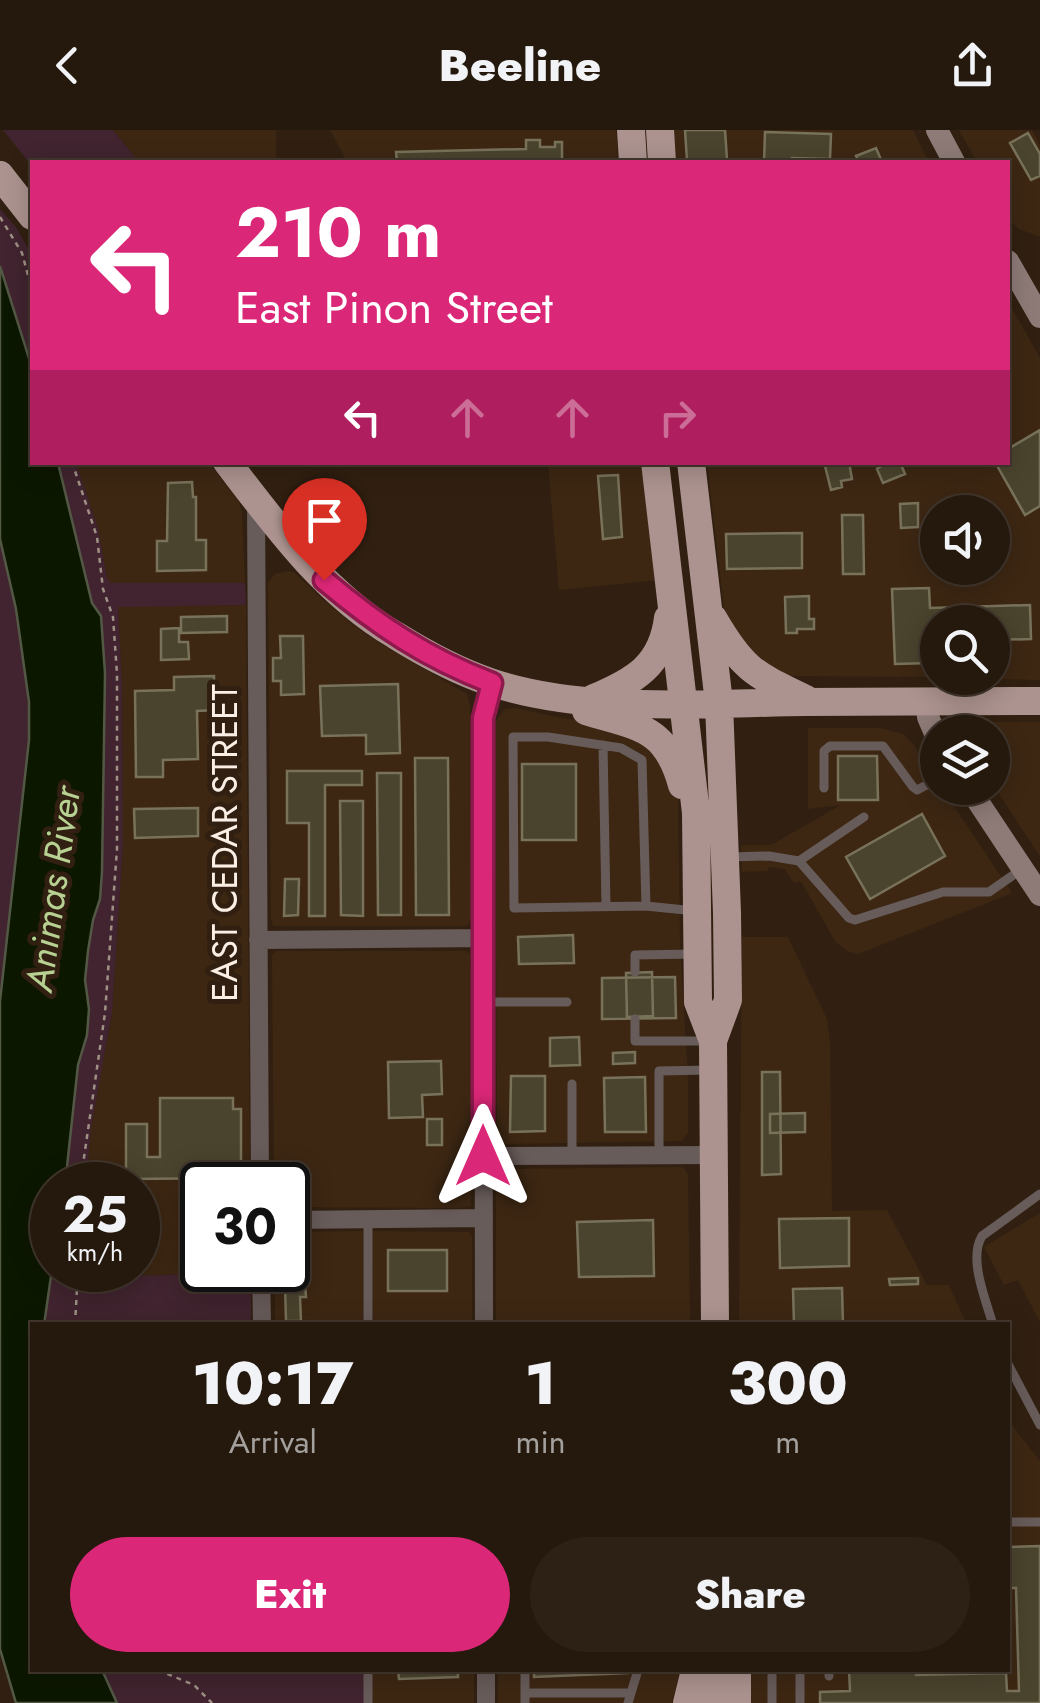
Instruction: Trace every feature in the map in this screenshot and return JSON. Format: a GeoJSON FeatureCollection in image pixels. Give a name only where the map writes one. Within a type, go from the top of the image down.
{"type":"FeatureCollection","features":[{"type":"Feature","properties":{"kind":"main road"},"geometry":{"type":"LineString","coordinates":[[631,130],[633,160]]}},
{"type":"Feature","properties":{"kind":"main road"},"geometry":{"type":"LineString","coordinates":[[660,130],[662,160]]}},
{"type":"Feature","properties":{"kind":"main road"},"geometry":{"type":"LineString","coordinates":[[937,130],[953,160]]}},
{"type":"Feature","properties":{"kind":"main road"},"geometry":{"type":"LineString","coordinates":[[0,175],[30,213]]}},
{"type":"Feature","properties":{"kind":"main road"},"geometry":{"type":"LineString","coordinates":[[1010,263],[1032,286],[1040,317]]}},
{"type":"Feature","properties":{"kind":"main road"},"geometry":{"type":"LineString","coordinates":[[229,465],[324,580],[393,634],[462,671],[638,726],[663,743],[674,759],[697,840]]}},
{"type":"Feature","properties":{"kind":"main road"},"geometry":{"type":"LineString","coordinates":[[655,465],[697,840],[698,1002],[713,1041]]}},
{"type":"Feature","properties":{"kind":"main road"},"geometry":{"type":"LineString","coordinates":[[691,465],[719,703],[725,857],[728,1000],[713,1041],[715,1322]]}},
{"type":"Feature","properties":{"kind":"main road"},"geometry":{"type":"LineString","coordinates":[[589,700],[636,678],[655,657],[666,628],[669,586]]}},
{"type":"Feature","properties":{"kind":"main road"},"geometry":{"type":"LineString","coordinates":[[708,609],[732,650],[748,668],[812,702]]}},
{"type":"Feature","properties":{"kind":"main road"},"geometry":{"type":"LineString","coordinates":[[537,694],[683,704],[1040,701]]}},
{"type":"Feature","properties":{"kind":"main road"},"geometry":{"type":"LineString","coordinates":[[926,701],[928,715]]}},
{"type":"Feature","properties":{"kind":"main road"},"geometry":{"type":"LineString","coordinates":[[980,805],[1040,895]]}},
{"type":"Feature","properties":{"kind":"main road"},"geometry":{"type":"LineString","coordinates":[[687,1703],[695,1672]]}},
{"type":"Feature","properties":{"kind":"main road"},"geometry":{"type":"LineString","coordinates":[[714,1703],[722,1672]]}},
{"type":"Feature","properties":{"kind":"main road"},"geometry":{"type":"LineString","coordinates":[[736,1672],[737,1703]]}},
{"type":"Feature","properties":{"kind":"street","name":"EAST CEDAR STREET"},"geometry":{"type":"LineString","coordinates":[[256,500],[260,1162]]}},
{"type":"Feature","properties":{"kind":"street"},"geometry":{"type":"LineString","coordinates":[[484,1322],[483,718],[492,683]]}},
{"type":"Feature","properties":{"kind":"street"},"geometry":{"type":"LineString","coordinates":[[258,940],[483,938]]}},
{"type":"Feature","properties":{"kind":"street"},"geometry":{"type":"LineString","coordinates":[[483,1156],[714,1155]]}},
{"type":"Feature","properties":{"kind":"street"},"geometry":{"type":"LineString","coordinates":[[310,1220],[484,1218]]}},
{"type":"Feature","properties":{"kind":"street"},"geometry":{"type":"LineString","coordinates":[[262,1292],[262,1322]]}},
{"type":"Feature","properties":{"kind":"street"},"geometry":{"type":"LineString","coordinates":[[486,1672],[486,1703]]}},
{"type":"Feature","properties":{"kind":"lane"},"geometry":{"type":"LineString","coordinates":[[646,906],[642,760],[621,748],[512,737],[514,908],[646,906],[698,911]]}},
{"type":"Feature","properties":{"kind":"lane"},"geometry":{"type":"LineString","coordinates":[[603,746],[606,906]]}},
{"type":"Feature","properties":{"kind":"lane"},"geometry":{"type":"LineString","coordinates":[[824,788],[824,751],[830,746],[883,746],[913,787],[920,789]]}},
{"type":"Feature","properties":{"kind":"lane"},"geometry":{"type":"LineString","coordinates":[[799,861],[864,817]]}},
{"type":"Feature","properties":{"kind":"lane"},"geometry":{"type":"LineString","coordinates":[[725,857],[769,856],[799,861],[848,918],[854,920],[943,892],[983,894],[1022,868]]}},
{"type":"Feature","properties":{"kind":"lane"},"geometry":{"type":"LineString","coordinates":[[634,972],[634,954],[698,954]]}},
{"type":"Feature","properties":{"kind":"lane"},"geometry":{"type":"LineString","coordinates":[[483,1002],[567,1002]]}},
{"type":"Feature","properties":{"kind":"lane"},"geometry":{"type":"LineString","coordinates":[[635,1019],[634,1041],[713,1041]]}},
{"type":"Feature","properties":{"kind":"lane"},"geometry":{"type":"LineString","coordinates":[[660,1155],[659,1071],[713,1070]]}},
{"type":"Feature","properties":{"kind":"lane"},"geometry":{"type":"LineString","coordinates":[[572,1084],[572,1156]]}},
{"type":"Feature","properties":{"kind":"lane"},"geometry":{"type":"LineString","coordinates":[[992,1322],[976,1259],[978,1242],[1040,1194]]}},
{"type":"Feature","properties":{"kind":"lane"},"geometry":{"type":"LineString","coordinates":[[368,1219],[368,1322]]}},
{"type":"Feature","properties":{"kind":"lane"},"geometry":{"type":"LineString","coordinates":[[1010,1368],[1040,1425]]}},
{"type":"Feature","properties":{"kind":"lane"},"geometry":{"type":"LineString","coordinates":[[1010,1522],[1040,1522]]}},
{"type":"Feature","properties":{"kind":"lane"},"geometry":{"type":"LineString","coordinates":[[368,1672],[368,1703]]}},
{"type":"Feature","properties":{"kind":"lane"},"geometry":{"type":"LineString","coordinates":[[525,1672],[525,1698],[629,1698],[637,1672]]}},
{"type":"Feature","properties":{"kind":"lane"},"geometry":{"type":"LineString","coordinates":[[772,1672],[772,1703]]}},
{"type":"Feature","properties":{"kind":"lane"},"geometry":{"type":"LineString","coordinates":[[800,1672],[800,1703]]}},
{"type":"Feature","properties":{"kind":"path"},"geometry":{"type":"LineString","coordinates":[[0,217],[22,252],[30,282]]}},
{"type":"Feature","properties":{"kind":"path"},"geometry":{"type":"LineString","coordinates":[[73,465],[96,538],[113,618],[117,674],[117,849],[105,1013],[83,1162]]}},
{"type":"Feature","properties":{"kind":"path"},"geometry":{"type":"LineString","coordinates":[[75,1322],[77,1292]]}},
{"type":"Feature","properties":{"kind":"path"},"geometry":{"type":"LineString","coordinates":[[163,1672],[194,1685],[212,1703]]}},
{"type":"Feature","properties":{"kind":"shaded area"},"geometry":{"type":"Polygon","coordinates":[[[3,130],[113,130],[137,160],[30,160],[30,164],[3,130]]]}},
{"type":"Feature","properties":{"kind":"shaded area"},"geometry":{"type":"Polygon","coordinates":[[[113,130],[276,130],[276,160],[137,160],[113,130]]]}},
{"type":"Feature","properties":{"kind":"shaded area"},"geometry":{"type":"Polygon","coordinates":[[[330,130],[616,130],[618,160],[346,160],[330,130]]]}},
{"type":"Feature","properties":{"kind":"shaded area"},"geometry":{"type":"Polygon","coordinates":[[[673,130],[913,130],[928,160],[675,160],[673,130]]]}},
{"type":"Feature","properties":{"kind":"shaded area"},"geometry":{"type":"Polygon","coordinates":[[[959,130],[1032,130],[1040,145],[1040,237],[1019,229],[1010,220],[1010,160],[976,160],[959,130]]]}},
{"type":"Feature","properties":{"kind":"shaded area"},"geometry":{"type":"Polygon","coordinates":[[[0,209],[30,252],[30,362],[0,266],[0,209]]]}},
{"type":"Feature","properties":{"kind":"shaded area"},"geometry":{"type":"Polygon","coordinates":[[[1010,305],[1040,358],[1040,680],[1010,679],[1010,605],[920,605],[920,677],[789,676],[763,670],[725,616],[707,465],[1010,465],[1010,305]]]}},
{"type":"Feature","properties":{"kind":"shaded area"},"geometry":{"type":"Polygon","coordinates":[[[58,465],[77,465],[111,583],[245,583],[246,605],[118,607],[123,845],[112,1013],[88,1162],[67,1162],[78,1065],[87,1034],[88,951],[102,872],[105,673],[101,616],[92,604],[58,465]]]}},
{"type":"Feature","properties":{"kind":"shaded area"},"geometry":{"type":"Polygon","coordinates":[[[77,465],[211,465],[239,502],[245,583],[111,583],[77,465]]]}},
{"type":"Feature","properties":{"kind":"shaded area"},"geometry":{"type":"Polygon","coordinates":[[[548,465],[646,465],[659,580],[559,590],[548,465]]]}},
{"type":"Feature","properties":{"kind":"shaded area"},"geometry":{"type":"Polygon","coordinates":[[[0,539],[21,639],[29,740],[0,1001],[0,539]]]}},
{"type":"Feature","properties":{"kind":"shaded area"},"geometry":{"type":"Polygon","coordinates":[[[289,571],[376,641],[467,694],[471,919],[467,926],[273,926],[268,583],[275,574],[289,571]]]}},
{"type":"Feature","properties":{"kind":"shaded area"},"geometry":{"type":"Polygon","coordinates":[[[246,605],[250,1162],[180,1162],[180,1275],[160,1275],[160,1162],[88,1162],[112,1013],[123,845],[118,606],[246,605]]]}},
{"type":"Feature","properties":{"kind":"shaded area"},"geometry":{"type":"Polygon","coordinates":[[[505,709],[613,724],[645,735],[678,797],[680,945],[688,1078],[688,1132],[682,1141],[504,1144],[497,1139],[495,722],[505,709]]]}},
{"type":"Feature","properties":{"kind":"shaded area"},"geometry":{"type":"Polygon","coordinates":[[[1010,722],[1040,722],[1040,856],[1006,805],[1010,805],[1010,722]]]}},
{"type":"Feature","properties":{"kind":"shaded area"},"geometry":{"type":"Polygon","coordinates":[[[808,728],[880,728],[903,734],[920,754],[920,805],[953,805],[1012,893],[858,954],[847,951],[835,941],[802,883],[794,883],[785,869],[769,867],[767,871],[742,872],[741,845],[771,845],[841,805],[808,809],[808,728]]]}},
{"type":"Feature","properties":{"kind":"shaded area"},"geometry":{"type":"Polygon","coordinates":[[[742,937],[788,937],[827,1019],[832,1211],[887,1210],[927,1285],[949,1285],[966,1322],[739,1322],[742,937]]]}},
{"type":"Feature","properties":{"kind":"shaded area"},"geometry":{"type":"Polygon","coordinates":[[[277,951],[470,954],[471,1206],[310,1207],[310,1162],[274,1162],[272,955],[277,951]]]}},
{"type":"Feature","properties":{"kind":"shaded area"},"geometry":{"type":"Polygon","coordinates":[[[684,1168],[688,1175],[690,1322],[496,1322],[499,1169],[684,1168]]]}},
{"type":"Feature","properties":{"kind":"shaded area"},"geometry":{"type":"Polygon","coordinates":[[[1040,1213],[1040,1322],[1018,1280],[1004,1285],[984,1247],[1040,1213]]]}},
{"type":"Feature","properties":{"kind":"shaded area"},"geometry":{"type":"Polygon","coordinates":[[[363,1231],[363,1322],[275,1322],[275,1292],[310,1292],[310,1232],[363,1231]]]}},
{"type":"Feature","properties":{"kind":"shaded area"},"geometry":{"type":"Polygon","coordinates":[[[372,1231],[469,1232],[472,1322],[373,1322],[372,1231]]]}},
{"type":"Feature","properties":{"kind":"shaded area"},"geometry":{"type":"Polygon","coordinates":[[[160,1275],[180,1275],[180,1292],[251,1292],[251,1322],[44,1322],[49,1292],[160,1292],[160,1275]]]}},
{"type":"Feature","properties":{"kind":"shaded area"},"geometry":{"type":"Polygon","coordinates":[[[1010,1418],[1040,1461],[1040,1703],[743,1703],[743,1672],[1010,1672],[1010,1418]]]}},
{"type":"Feature","properties":{"kind":"shaded area"},"geometry":{"type":"Polygon","coordinates":[[[103,1672],[364,1672],[364,1703],[117,1703],[103,1672]]]}},
{"type":"Feature","properties":{"kind":"shaded area"},"geometry":{"type":"Polygon","coordinates":[[[371,1672],[474,1672],[474,1703],[371,1703],[371,1672]]]}},
{"type":"Feature","properties":{"kind":"shaded area"},"geometry":{"type":"Polygon","coordinates":[[[498,1672],[680,1672],[672,1703],[498,1703],[498,1672]]]}},
{"type":"Feature","properties":{"kind":"water","name":"Animas River"},"geometry":{"type":"Polygon","coordinates":[[[0,266],[30,362],[30,465],[58,465],[92,603],[101,616],[105,673],[102,872],[85,980],[87,1035],[78,1065],[67,1162],[30,1162],[30,1292],[49,1292],[44,1322],[30,1322],[30,1672],[103,1672],[117,1703],[16,1703],[0,1649],[0,1001],[29,740],[29,702],[16,609],[0,539],[0,266]]]}},
{"type":"Feature","properties":{"kind":"building"},"geometry":{"type":"Polygon","coordinates":[[[685,130],[725,130],[727,159],[687,160],[685,130]]]}},
{"type":"Feature","properties":{"kind":"building"},"geometry":{"type":"Polygon","coordinates":[[[765,132],[831,134],[830,159],[764,160],[765,132]]]}},
{"type":"Feature","properties":{"kind":"building"},"geometry":{"type":"Polygon","coordinates":[[[1028,133],[1040,154],[1040,176],[1031,180],[1010,143],[1028,133]]]}},
{"type":"Feature","properties":{"kind":"building"},"geometry":{"type":"Polygon","coordinates":[[[526,140],[540,140],[540,147],[555,147],[555,142],[562,142],[562,160],[397,160],[396,152],[526,149],[526,140]]]}},
{"type":"Feature","properties":{"kind":"building"},"geometry":{"type":"Polygon","coordinates":[[[876,148],[881,160],[858,160],[856,156],[876,148]]]}},
{"type":"Feature","properties":{"kind":"building"},"geometry":{"type":"Polygon","coordinates":[[[1040,430],[1040,506],[1025,515],[997,465],[1010,465],[1010,448],[1040,430]]]}},
{"type":"Feature","properties":{"kind":"building"},"geometry":{"type":"Polygon","coordinates":[[[825,465],[850,465],[852,479],[841,481],[842,487],[831,490],[825,465]]]}},
{"type":"Feature","properties":{"kind":"building"},"geometry":{"type":"Polygon","coordinates":[[[883,465],[901,465],[905,474],[883,483],[877,469],[883,465]]]}},
{"type":"Feature","properties":{"kind":"building"},"geometry":{"type":"Polygon","coordinates":[[[618,475],[622,537],[603,539],[598,476],[618,475]]]}},
{"type":"Feature","properties":{"kind":"building"},"geometry":{"type":"Polygon","coordinates":[[[192,482],[196,540],[206,540],[206,570],[157,571],[157,541],[167,541],[168,483],[192,482]]]}},
{"type":"Feature","properties":{"kind":"building"},"geometry":{"type":"Polygon","coordinates":[[[918,503],[918,527],[901,528],[900,504],[918,503]]]}},
{"type":"Feature","properties":{"kind":"building"},"geometry":{"type":"Polygon","coordinates":[[[842,515],[863,515],[864,574],[843,574],[842,515]]]}},
{"type":"Feature","properties":{"kind":"building"},"geometry":{"type":"Polygon","coordinates":[[[802,533],[802,568],[727,569],[726,534],[802,533]]]}},
{"type":"Feature","properties":{"kind":"building"},"geometry":{"type":"Polygon","coordinates":[[[929,588],[930,605],[920,605],[920,663],[895,664],[892,589],[929,588]]]}},
{"type":"Feature","properties":{"kind":"building"},"geometry":{"type":"Polygon","coordinates":[[[809,596],[809,619],[814,619],[814,629],[786,633],[785,597],[809,596]]]}},
{"type":"Feature","properties":{"kind":"building"},"geometry":{"type":"Polygon","coordinates":[[[1030,605],[1031,639],[1010,640],[1010,606],[1030,605]]]}},
{"type":"Feature","properties":{"kind":"building"},"geometry":{"type":"Polygon","coordinates":[[[227,616],[227,632],[181,633],[181,617],[227,616]]]}},
{"type":"Feature","properties":{"kind":"building"},"geometry":{"type":"Polygon","coordinates":[[[179,628],[179,642],[188,642],[189,659],[161,660],[161,629],[179,628]]]}},
{"type":"Feature","properties":{"kind":"building"},"geometry":{"type":"Polygon","coordinates":[[[280,636],[303,636],[304,694],[281,695],[281,681],[273,681],[273,658],[281,658],[280,636]]]}},
{"type":"Feature","properties":{"kind":"building"},"geometry":{"type":"Polygon","coordinates":[[[214,676],[215,710],[197,711],[198,759],[163,760],[163,777],[136,777],[135,691],[174,690],[174,677],[214,676]]]}},
{"type":"Feature","properties":{"kind":"building"},"geometry":{"type":"Polygon","coordinates":[[[398,684],[400,753],[366,754],[366,735],[322,736],[320,686],[398,684]]]}},
{"type":"Feature","properties":{"kind":"building"},"geometry":{"type":"Polygon","coordinates":[[[838,756],[877,756],[878,800],[838,800],[838,756]]]}},
{"type":"Feature","properties":{"kind":"building"},"geometry":{"type":"Polygon","coordinates":[[[415,758],[448,758],[449,915],[416,915],[415,758]]]}},
{"type":"Feature","properties":{"kind":"building"},"geometry":{"type":"Polygon","coordinates":[[[522,764],[576,764],[576,840],[522,840],[522,764]]]}},
{"type":"Feature","properties":{"kind":"building"},"geometry":{"type":"Polygon","coordinates":[[[287,771],[362,771],[362,785],[325,785],[325,916],[309,916],[309,823],[287,823],[287,771]]]}},
{"type":"Feature","properties":{"kind":"building"},"geometry":{"type":"Polygon","coordinates":[[[377,773],[401,773],[401,915],[378,915],[377,773]]]}},
{"type":"Feature","properties":{"kind":"building"},"geometry":{"type":"Polygon","coordinates":[[[340,801],[363,801],[363,916],[341,915],[340,801]]]}},
{"type":"Feature","properties":{"kind":"building"},"geometry":{"type":"Polygon","coordinates":[[[198,808],[198,836],[135,838],[134,809],[198,808]]]}},
{"type":"Feature","properties":{"kind":"building"},"geometry":{"type":"Polygon","coordinates":[[[922,814],[945,856],[870,899],[846,857],[922,814]]]}},
{"type":"Feature","properties":{"kind":"building"},"geometry":{"type":"Polygon","coordinates":[[[285,879],[299,879],[298,915],[284,916],[285,879]]]}},
{"type":"Feature","properties":{"kind":"building"},"geometry":{"type":"Polygon","coordinates":[[[573,935],[574,963],[519,964],[518,937],[573,935]]]}},
{"type":"Feature","properties":{"kind":"building"},"geometry":{"type":"Polygon","coordinates":[[[652,972],[653,1016],[627,1017],[626,973],[652,972]]]}},
{"type":"Feature","properties":{"kind":"building"},"geometry":{"type":"Polygon","coordinates":[[[675,977],[676,1018],[602,1019],[602,978],[675,977]]]}},
{"type":"Feature","properties":{"kind":"building"},"geometry":{"type":"Polygon","coordinates":[[[579,1037],[580,1065],[550,1066],[550,1038],[579,1037]]]}},
{"type":"Feature","properties":{"kind":"building"},"geometry":{"type":"Polygon","coordinates":[[[635,1052],[635,1063],[613,1064],[613,1053],[635,1052]]]}},
{"type":"Feature","properties":{"kind":"building"},"geometry":{"type":"Polygon","coordinates":[[[441,1061],[442,1094],[422,1095],[423,1117],[389,1118],[388,1062],[441,1061]]]}},
{"type":"Feature","properties":{"kind":"building"},"geometry":{"type":"Polygon","coordinates":[[[762,1072],[780,1072],[781,1174],[762,1175],[762,1072]]]}},
{"type":"Feature","properties":{"kind":"building"},"geometry":{"type":"Polygon","coordinates":[[[511,1076],[545,1076],[545,1131],[510,1132],[511,1076]]]}},
{"type":"Feature","properties":{"kind":"building"},"geometry":{"type":"Polygon","coordinates":[[[645,1077],[646,1132],[605,1132],[604,1078],[645,1077]]]}},
{"type":"Feature","properties":{"kind":"building"},"geometry":{"type":"Polygon","coordinates":[[[160,1098],[233,1098],[233,1109],[241,1109],[241,1162],[180,1162],[180,1179],[160,1179],[160,1162],[126,1162],[126,1124],[147,1124],[147,1157],[160,1157],[160,1098]]]}},
{"type":"Feature","properties":{"kind":"building"},"geometry":{"type":"Polygon","coordinates":[[[805,1113],[805,1132],[770,1133],[770,1114],[805,1113]]]}},
{"type":"Feature","properties":{"kind":"building"},"geometry":{"type":"Polygon","coordinates":[[[427,1119],[442,1119],[442,1145],[427,1145],[427,1119]]]}},
{"type":"Feature","properties":{"kind":"building"},"geometry":{"type":"Polygon","coordinates":[[[849,1218],[849,1266],[780,1268],[779,1219],[849,1218]]]}},
{"type":"Feature","properties":{"kind":"building"},"geometry":{"type":"Polygon","coordinates":[[[653,1220],[654,1276],[579,1277],[577,1222],[653,1220]]]}},
{"type":"Feature","properties":{"kind":"building"},"geometry":{"type":"Polygon","coordinates":[[[388,1250],[447,1250],[447,1291],[388,1291],[388,1250]]]}},
{"type":"Feature","properties":{"kind":"building"},"geometry":{"type":"Polygon","coordinates":[[[918,1278],[918,1284],[890,1285],[889,1279],[918,1278]]]}},
{"type":"Feature","properties":{"kind":"building"},"geometry":{"type":"Polygon","coordinates":[[[842,1288],[843,1322],[794,1322],[793,1289],[842,1288]]]}},
{"type":"Feature","properties":{"kind":"building"},"geometry":{"type":"Polygon","coordinates":[[[285,1292],[306,1292],[306,1297],[300,1297],[301,1321],[286,1321],[285,1292]]]}},
{"type":"Feature","properties":{"kind":"building"},"geometry":{"type":"Polygon","coordinates":[[[1040,1546],[1040,1703],[820,1703],[820,1692],[850,1691],[849,1672],[1006,1673],[1007,1691],[1019,1691],[1016,1588],[1010,1588],[1010,1547],[1040,1546]]]}},
{"type":"Feature","properties":{"kind":"building"},"geometry":{"type":"Polygon","coordinates":[[[398,1672],[458,1672],[458,1677],[399,1679],[398,1672]]]}},
{"type":"Feature","properties":{"kind":"building"},"geometry":{"type":"Polygon","coordinates":[[[534,1672],[628,1672],[628,1673],[534,1677],[534,1672]]]}},
{"type":"Feature","properties":{"kind":"route"},"geometry":{"type":"LineString","coordinates":[[324,580],[393,634],[492,683],[483,718],[483,1156]]}}]}
